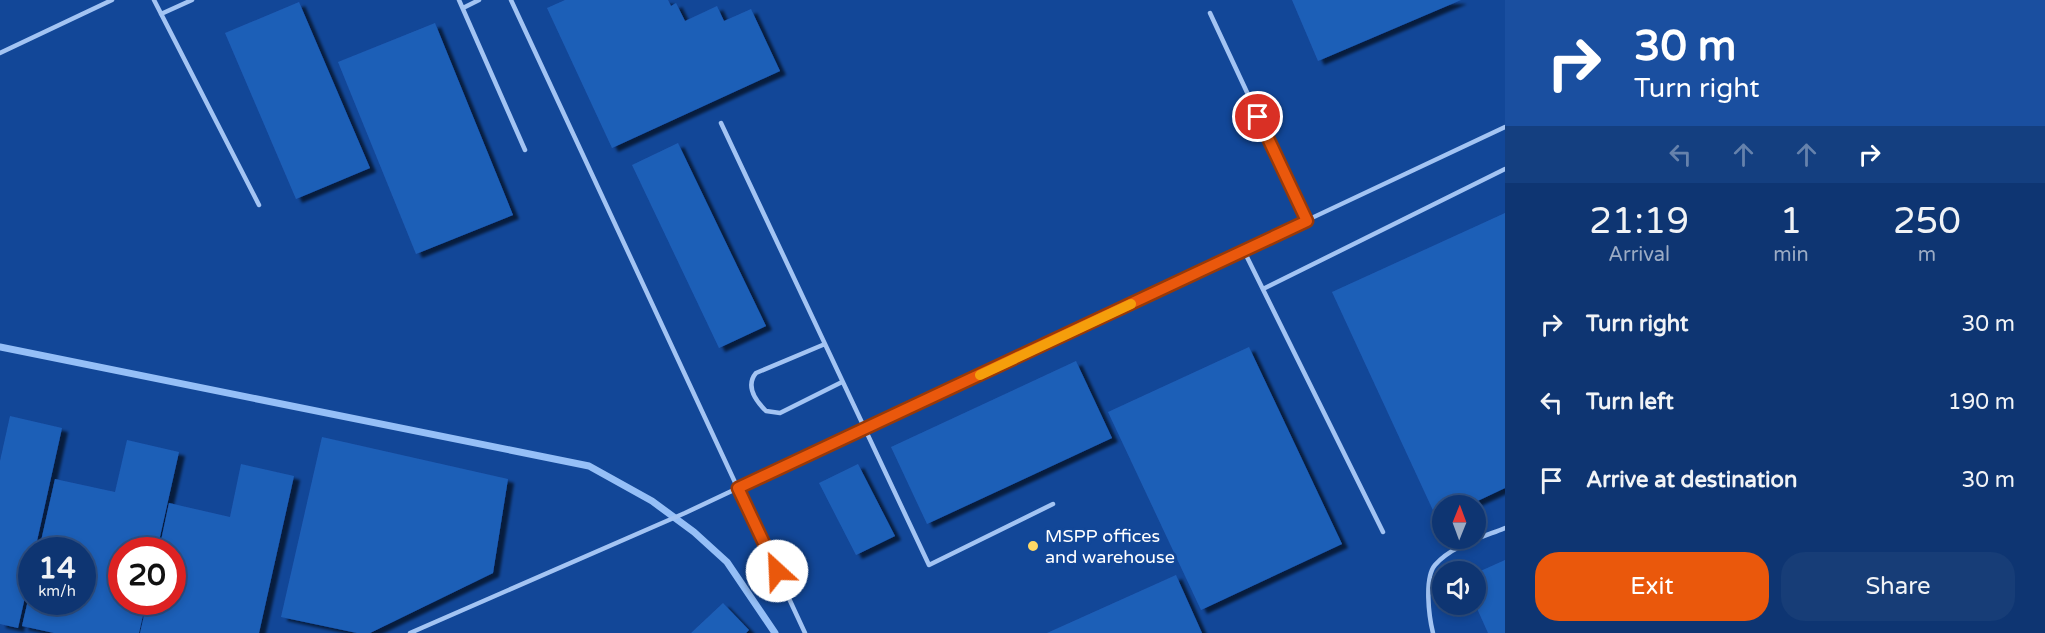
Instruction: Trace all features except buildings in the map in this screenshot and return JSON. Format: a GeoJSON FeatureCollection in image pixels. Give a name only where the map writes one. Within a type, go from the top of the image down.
{"type":"FeatureCollection","features":[{"type":"Feature","properties":{"kind":"lane"},"geometry":{"type":"LineString","coordinates":[[0,53],[112,0]]}},
{"type":"Feature","properties":{"kind":"lane"},"geometry":{"type":"LineString","coordinates":[[154,0],[259,205]]}},
{"type":"Feature","properties":{"kind":"lane"},"geometry":{"type":"LineString","coordinates":[[161,15],[192,0]]}},
{"type":"Feature","properties":{"kind":"lane"},"geometry":{"type":"LineString","coordinates":[[459,0],[525,150]]}},
{"type":"Feature","properties":{"kind":"lane"},"geometry":{"type":"LineString","coordinates":[[463,8],[479,0]]}},
{"type":"Feature","properties":{"kind":"lane"},"geometry":{"type":"LineString","coordinates":[[511,0],[805,633]]}},
{"type":"Feature","properties":{"kind":"lane"},"geometry":{"type":"LineString","coordinates":[[1210,12],[1307,221]]}},
{"type":"Feature","properties":{"kind":"lane"},"geometry":{"type":"LineString","coordinates":[[721,123],[928,565],[1053,504]]}},
{"type":"Feature","properties":{"kind":"lane"},"geometry":{"type":"LineString","coordinates":[[410,633],[685,513],[1505,127]]}},
{"type":"Feature","properties":{"kind":"lane"},"geometry":{"type":"LineString","coordinates":[[1263,289],[1505,169]]}},
{"type":"Feature","properties":{"kind":"lane"},"geometry":{"type":"LineString","coordinates":[[1244,251],[1383,532]]}},
{"type":"Feature","properties":{"kind":"lane"},"geometry":{"type":"LineString","coordinates":[[825,344],[756,373],[751,379],[750,386],[758,403],[766,411],[780,413],[842,382]]}},
{"type":"Feature","properties":{"kind":"lane"},"geometry":{"type":"LineString","coordinates":[[1433,633],[1429,585],[1436,564],[1454,550],[1505,528]]}},
{"type":"Feature","properties":{"kind":"waterway"},"geometry":{"type":"LineString","coordinates":[[0,347],[589,466],[652,501],[694,532],[727,562],[775,633]]}},
{"type":"Feature","properties":{"kind":"slow traffic"},"geometry":{"type":"LineString","coordinates":[[980,375],[1131,304]]}},
{"type":"Feature","properties":{"kind":"place","name":"MSPP offices and warehouse"},"geometry":{"type":"Point","coordinates":[1033,546]}},
{"type":"Feature","properties":{"kind":"route"},"geometry":{"type":"LineString","coordinates":[[777,571],[738,488],[1307,221],[1258,117]]}}]}
